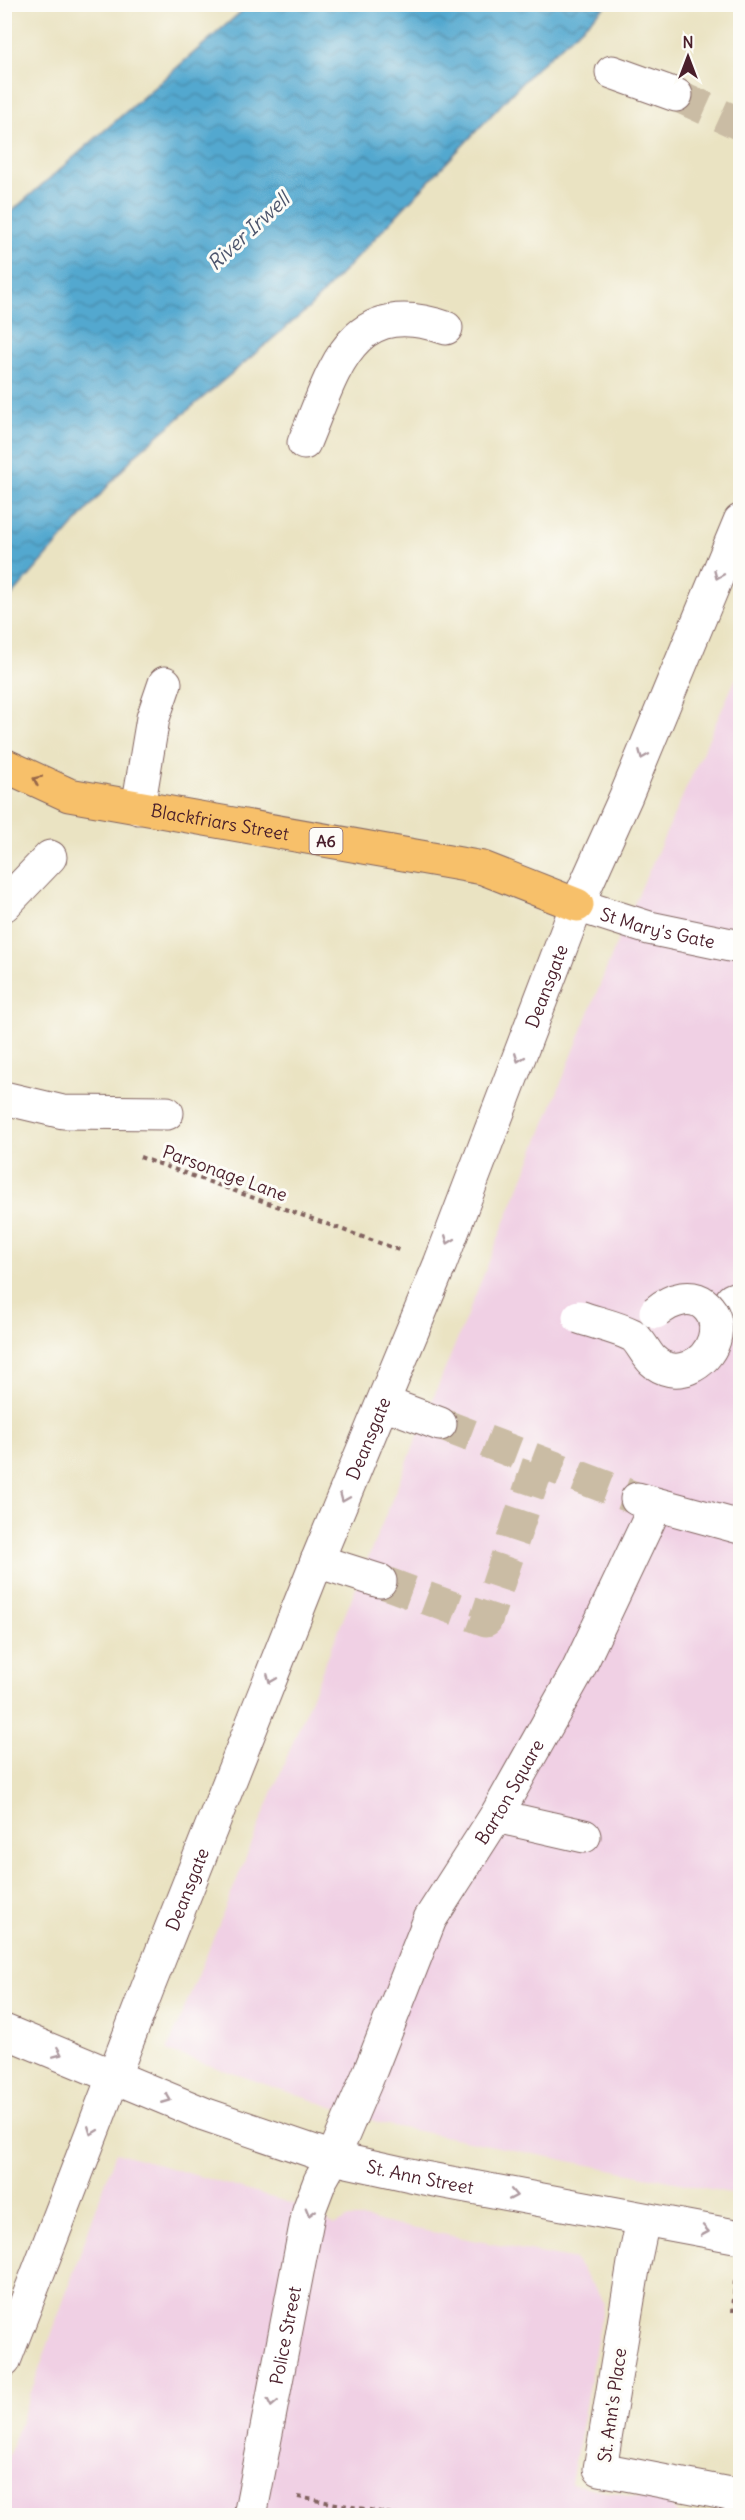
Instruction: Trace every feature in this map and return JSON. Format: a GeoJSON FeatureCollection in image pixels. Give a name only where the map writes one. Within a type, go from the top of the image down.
{"type":"FeatureCollection","features":[{"type":"Feature","properties":{"kind":"main road","name":"Blackfriars Street"},"geometry":{"type":"LineString","coordinates":[[4,765],[69,795],[483,868],[577,905]]}},
{"type":"Feature","properties":{"kind":"street"},"geometry":{"type":"LineString","coordinates":[[612,72],[676,95]]}},
{"type":"Feature","properties":{"kind":"street"},"geometry":{"type":"LineString","coordinates":[[304,443],[334,370],[347,346],[362,333],[404,318],[422,320],[446,328]]}},
{"type":"Feature","properties":{"kind":"street","name":"Deansgate"},"geometry":{"type":"LineString","coordinates":[[4,2361],[113,2077],[317,1562],[440,1264],[577,905],[626,796],[741,521]]}},
{"type":"Feature","properties":{"kind":"street"},"geometry":{"type":"LineString","coordinates":[[138,808],[153,718],[165,683]]}},
{"type":"Feature","properties":{"kind":"street"},"geometry":{"type":"LineString","coordinates":[[4,905],[50,856]]}},
{"type":"Feature","properties":{"kind":"street","name":"St Mary's Gate"},"geometry":{"type":"LineString","coordinates":[[577,905],[649,928],[741,947]]}},
{"type":"Feature","properties":{"kind":"street"},"geometry":{"type":"LineString","coordinates":[[4,1098],[63,1112],[167,1113]]}},
{"type":"Feature","properties":{"kind":"street"},"geometry":{"type":"LineString","coordinates":[[579,1317],[634,1336],[653,1361],[660,1366],[690,1368],[707,1356],[716,1334],[712,1313],[706,1305],[684,1298],[665,1304],[656,1312]]}},
{"type":"Feature","properties":{"kind":"street"},"geometry":{"type":"LineString","coordinates":[[384,1403],[440,1424]]}},
{"type":"Feature","properties":{"kind":"street","name":"Barton Square"},"geometry":{"type":"LineString","coordinates":[[333,2158],[430,1919],[496,1816],[578,1670],[645,1502],[741,1527]]}},
{"type":"Feature","properties":{"kind":"street"},"geometry":{"type":"LineString","coordinates":[[317,1562],[380,1581]]}},
{"type":"Feature","properties":{"kind":"street"},"geometry":{"type":"LineString","coordinates":[[496,1816],[584,1836]]}},
{"type":"Feature","properties":{"kind":"street","name":"St. Ann Street"},"geometry":{"type":"LineString","coordinates":[[4,2031],[204,2114],[333,2158],[643,2220],[741,2237]]}},
{"type":"Feature","properties":{"kind":"street","name":"Police Street"},"geometry":{"type":"LineString","coordinates":[[253,2503],[309,2210],[320,2181],[333,2158]]}},
{"type":"Feature","properties":{"kind":"street","name":"St. Ann's Place"},"geometry":{"type":"LineString","coordinates":[[643,2220],[600,2469],[732,2494]]}},
{"type":"Feature","properties":{"kind":"path","name":"Parsonage Lane"},"geometry":{"type":"LineString","coordinates":[[133,1155],[440,1264]]}},
{"type":"Feature","properties":{"kind":"path"},"geometry":{"type":"LineString","coordinates":[[253,2503],[403,2516]]}},
{"type":"Feature","properties":{"kind":"shaded area"},"geometry":{"type":"Polygon","coordinates":[[[740,669],[740,2195],[383,2124],[167,2051],[619,937],[740,669]]]}},
{"type":"Feature","properties":{"kind":"shaded area"},"geometry":{"type":"Polygon","coordinates":[[[116,2152],[297,2205],[335,2225],[349,2218],[360,2218],[575,2260],[604,2302],[571,2484],[670,2503],[678,2515],[5,2516],[5,2466],[116,2152]]]}},
{"type":"Feature","properties":{"kind":"water","name":"River Irwell"},"geometry":{"type":"Polygon","coordinates":[[[250,4],[607,5],[532,72],[309,308],[135,455],[5,604],[5,217],[250,4]]]}},
{"type":"Feature","properties":{"kind":"tunnel"},"geometry":{"type":"LineString","coordinates":[[676,95],[740,124]]}},
{"type":"Feature","properties":{"kind":"tunnel"},"geometry":{"type":"LineString","coordinates":[[440,1424],[635,1498]]}},
{"type":"Feature","properties":{"kind":"tunnel"},"geometry":{"type":"LineString","coordinates":[[380,1581],[486,1620],[539,1462]]}}]}
